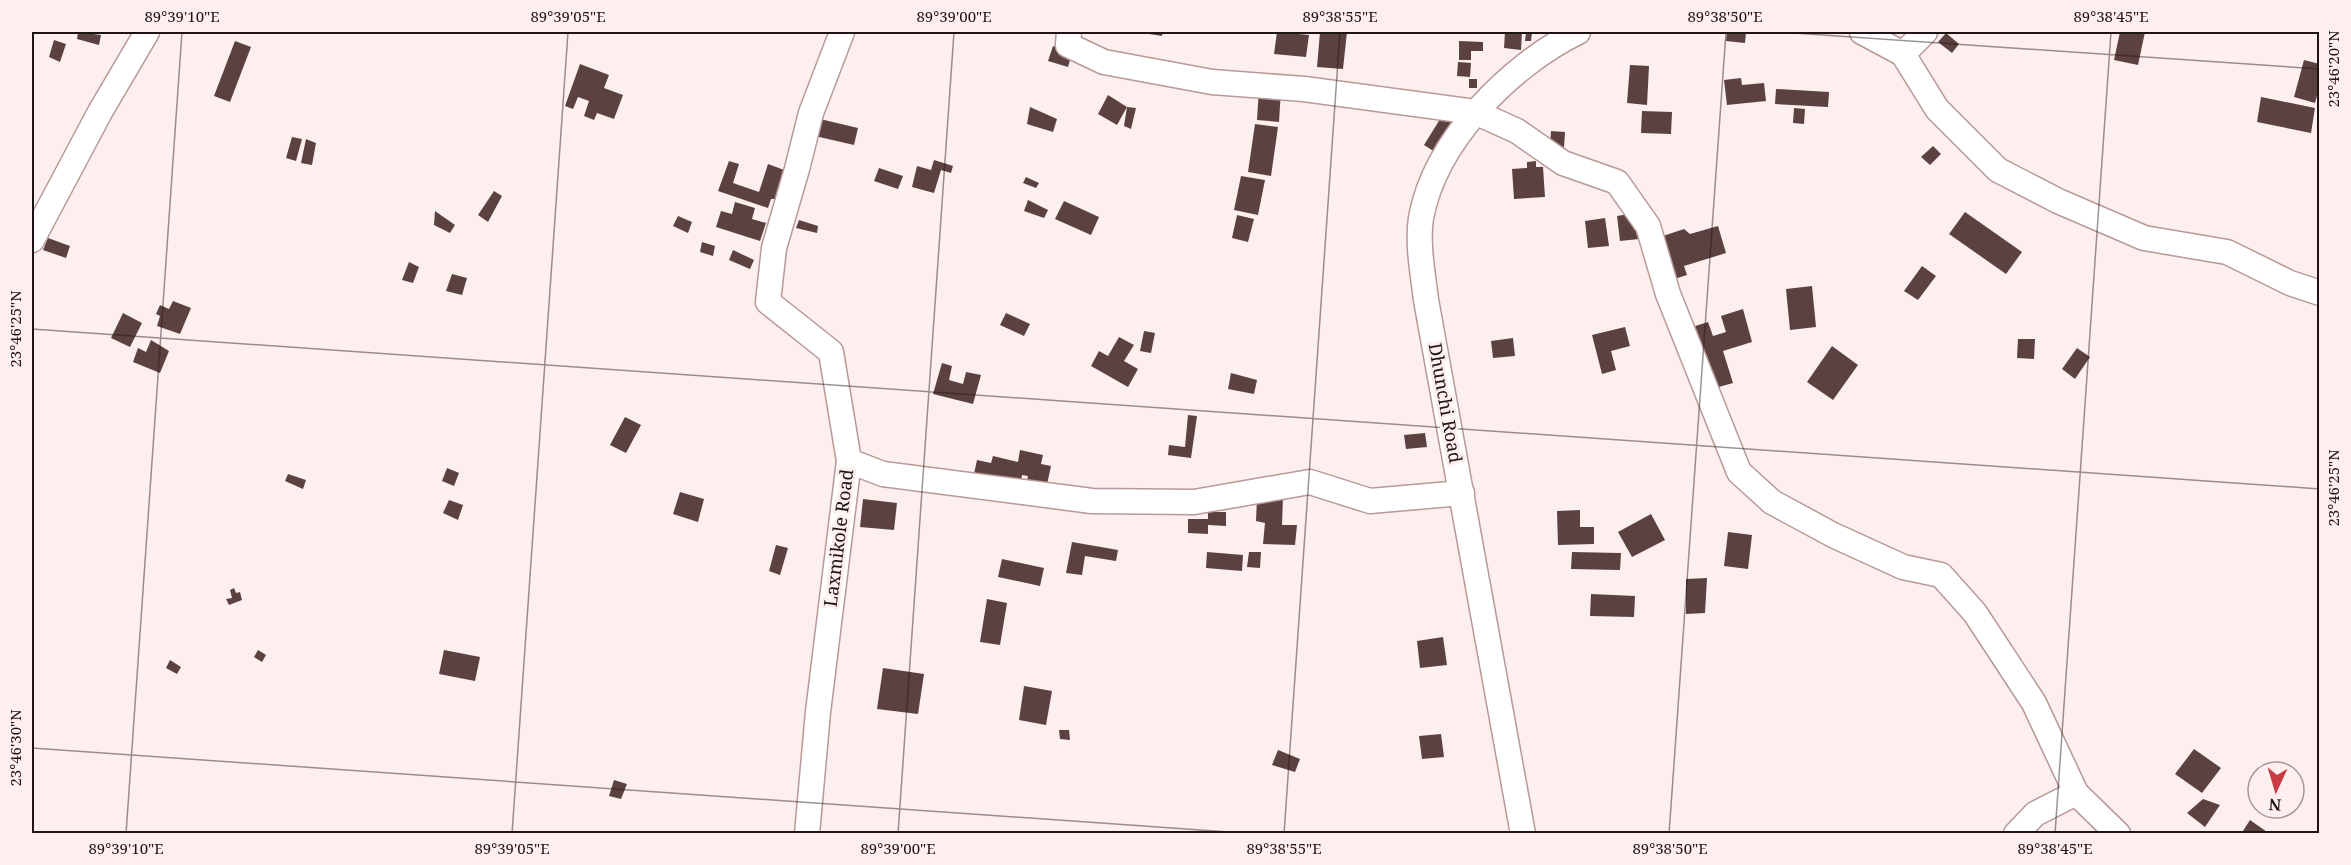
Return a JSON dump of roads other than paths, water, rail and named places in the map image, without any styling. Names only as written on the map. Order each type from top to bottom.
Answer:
[{"type":"street","points":[[32,240],[100,112],[147,32]]},
{"type":"street","name":"Laxmikole Road","points":[[807,834],[818,712],[849,461],[831,352],[768,302],[774,248],[812,112],[842,32]]},
{"type":"street","points":[[1069,32],[1068,45],[1104,62],[1212,82],[1304,89],[1475,112],[1517,130],[1563,163],[1617,182],[1648,226],[1668,294],[1739,472],[1772,502],[1833,535],[1904,567],[1941,575],[1976,613],[2034,703],[2076,793],[2118,834]]},
{"type":"street","name":"Dhunchi Road","points":[[1523,834],[1426,300],[1421,259],[1421,220],[1432,182],[1447,154],[1475,112],[1524,67],[1578,32]]},
{"type":"street","points":[[1862,32],[1903,54],[1937,110],[1998,170],[2058,201],[2144,238],[2227,252],[2290,283],[2319,292]]},
{"type":"street","points":[[1903,54],[1925,32]]},
{"type":"street","points":[[849,461],[883,474],[1092,501],[1194,502],[1310,482],[1371,501],[1462,493]]},
{"type":"street","points":[[2016,834],[2035,814],[2076,793]]}]
